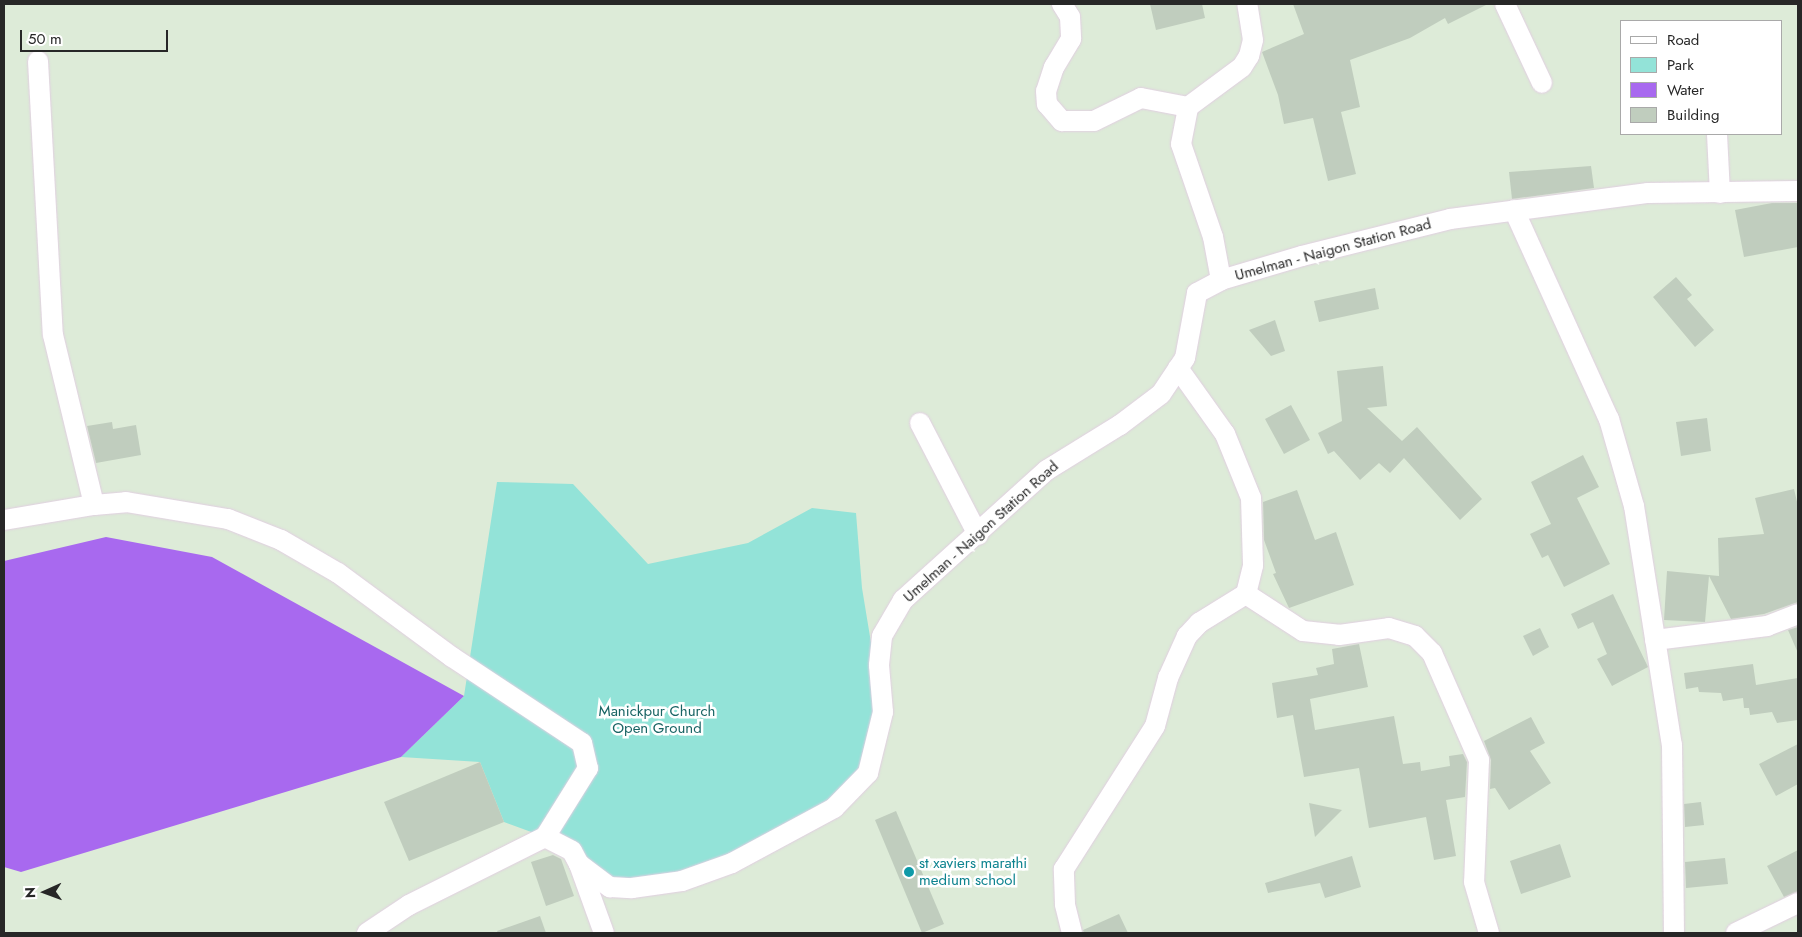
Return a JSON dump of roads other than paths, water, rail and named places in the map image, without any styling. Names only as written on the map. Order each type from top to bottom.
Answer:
[{"type":"street","points":[[1062,4],[1070,17],[1071,39],[1054,67],[1046,91],[1047,104],[1062,120],[1094,121],[1142,98],[1188,108]]},
{"type":"street","points":[[1222,280],[1213,237],[1181,144],[1188,108],[1242,67],[1249,56],[1253,40],[1247,4]]},
{"type":"street","points":[[1505,4],[1542,83]]},
{"type":"street","points":[[38,61],[53,335],[94,505]]},
{"type":"street","points":[[1717,135],[1720,193]]},
{"type":"street","name":"Umelman - Naigon Station Road","points":[[545,837],[572,851],[579,864],[610,887],[620,889],[682,881],[732,863],[834,808],[868,773],[883,712],[879,666],[882,636],[903,600],[978,535],[1047,470],[1120,425],[1161,394],[1185,358],[1197,293],[1222,280],[1302,256],[1450,219],[1648,193],[1798,191]]},
{"type":"street","points":[[1514,210],[1609,419],[1634,506],[1672,745],[1674,933]]},
{"type":"street","points":[[1072,933],[1065,904],[1064,869],[1155,726],[1168,678],[1187,636],[1199,623],[1246,594],[1253,566],[1251,498],[1225,434],[1178,368]]},
{"type":"street","points":[[920,423],[978,535]]},
{"type":"street","points":[[4,520],[94,505],[126,502],[228,519],[281,540],[338,573],[452,657],[582,743],[588,768],[545,837],[408,905],[367,933]]},
{"type":"street","points":[[1246,594],[1303,631],[1339,635],[1389,628],[1414,636],[1432,653],[1479,760],[1474,882],[1489,933]]},
{"type":"street","points":[[1655,640],[1767,626],[1798,614]]},
{"type":"street","points":[[579,864],[604,933]]},
{"type":"street","points":[[1736,933],[1798,903]]},
{"type":"water","points":[[106,537],[212,557],[464,696],[401,757],[21,872],[4,867],[4,561]]},
{"type":"place","name":"st xaviers marathi medium school","points":[[909,872]]},
{"type":"park label","name":"Manickpur Church Open Ground","points":[[657,720]]}]
